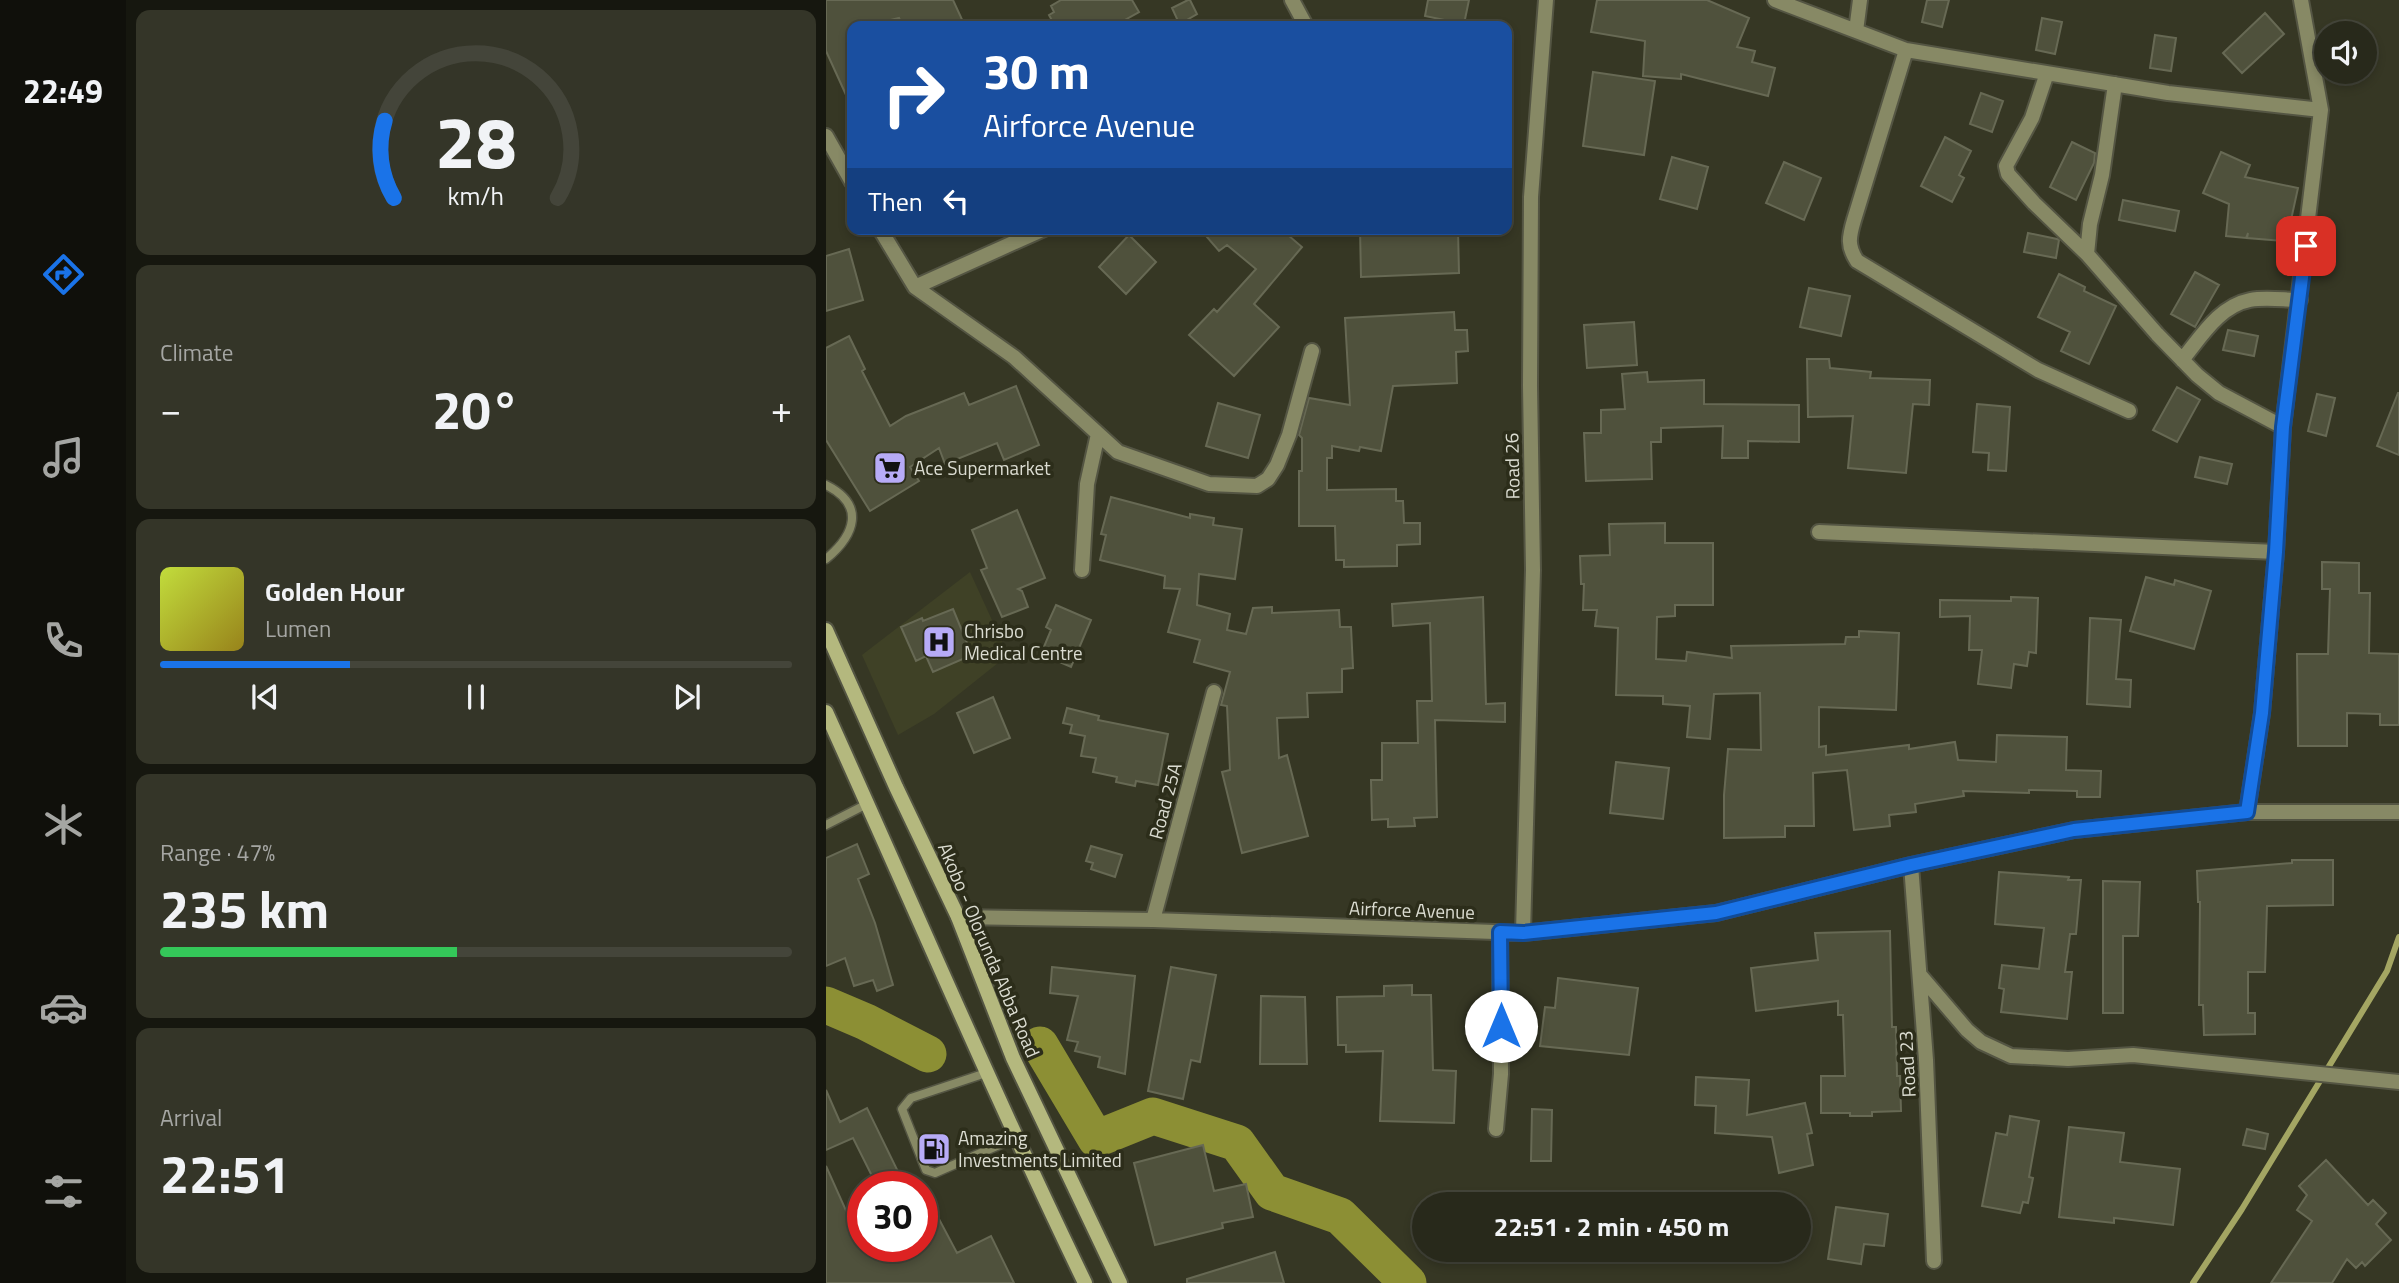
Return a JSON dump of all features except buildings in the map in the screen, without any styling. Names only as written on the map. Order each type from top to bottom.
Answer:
[{"type":"main road","name":"Akobo - Olorunda Abba Road","points":[[826,629],[896,787],[958,917],[1013,1058],[1120,1283]]},
{"type":"main road","points":[[826,712],[1014,1138],[1085,1283]]},
{"type":"street","points":[[1293,0],[1304,21]]},
{"type":"street","name":"Road 26","points":[[1523,933],[1533,570],[1531,197],[1546,0]]},
{"type":"street","points":[[1775,0],[1906,50],[2168,93],[2321,110]]},
{"type":"street","points":[[1856,31],[1860,0]]},
{"type":"street","points":[[2247,812],[2262,713],[2276,552],[2283,427],[2321,110],[2301,0]]},
{"type":"street","points":[[1906,50],[1848,241],[1857,261],[2038,370],[2129,411]]},
{"type":"street","points":[[2047,73],[2032,118],[2011,153],[2006,166],[2008,174],[2034,204],[2087,254],[2197,376],[2219,393],[2283,427]]},
{"type":"street","points":[[2087,254],[2115,84]]},
{"type":"street","points":[[827,140],[847,174]]},
{"type":"street","points":[[884,235],[915,288],[1014,357],[1118,452],[1209,484],[1257,486],[1268,479],[1289,435],[1312,351]]},
{"type":"street","points":[[915,288],[1031,235]]},
{"type":"street","points":[[2182,360],[2210,325],[2227,309],[2250,300],[2300,300]]},
{"type":"street","points":[[1082,570],[1087,484],[1098,434]]},
{"type":"street","points":[[1819,532],[2276,552]]},
{"type":"street","name":"Road 25A","points":[[1153,920],[1214,692]]},
{"type":"street","name":"Airforce Avenue","points":[[958,917],[1153,920],[1523,933],[1716,913],[1911,865],[2074,830],[2247,812],[2399,812]]},
{"type":"street","name":"Road 23","points":[[1911,865],[1926,1060],[1934,1261]]},
{"type":"street","points":[[1496,1129],[1501,1074],[1500,932]]},
{"type":"street","points":[[1920,975],[1967,1030],[1981,1042],[2011,1056],[2068,1059],[2133,1055],[2399,1082]]},
{"type":"lane","points":[[826,485],[848,502],[853,517],[850,532],[842,546],[826,559]]},
{"type":"lane","points":[[826,825],[867,804]]},
{"type":"lane","points":[[985,1069],[911,1098],[902,1109],[926,1170],[935,1173],[1014,1138]]},
{"type":"shaded area","name":"Chrisbo Medical Centre","points":[[970,572],[1008,655],[934,714],[898,735],[862,655]]},
{"type":"waterway","points":[[2193,1283],[2242,1209],[2387,971],[2399,937]]},
{"type":"waterway","points":[[826,1005],[928,1054]]},
{"type":"waterway","points":[[1040,1045],[1096,1139],[1153,1116],[1237,1143],[1272,1192],[1340,1216],[1408,1283]]},
{"type":"place","name":"Ace Supermarket","points":[[890,468]]},
{"type":"place","name":"Chrisbo Medical Centre","points":[[939,642]]},
{"type":"place","name":"Amazing Investments Limited","points":[[934,1149]]},
{"type":"route","points":[[1501,1026],[1500,932],[1523,933],[1716,913],[1911,865],[2074,830],[2247,812],[2262,713],[2276,552],[2283,427],[2306,246]]}]
